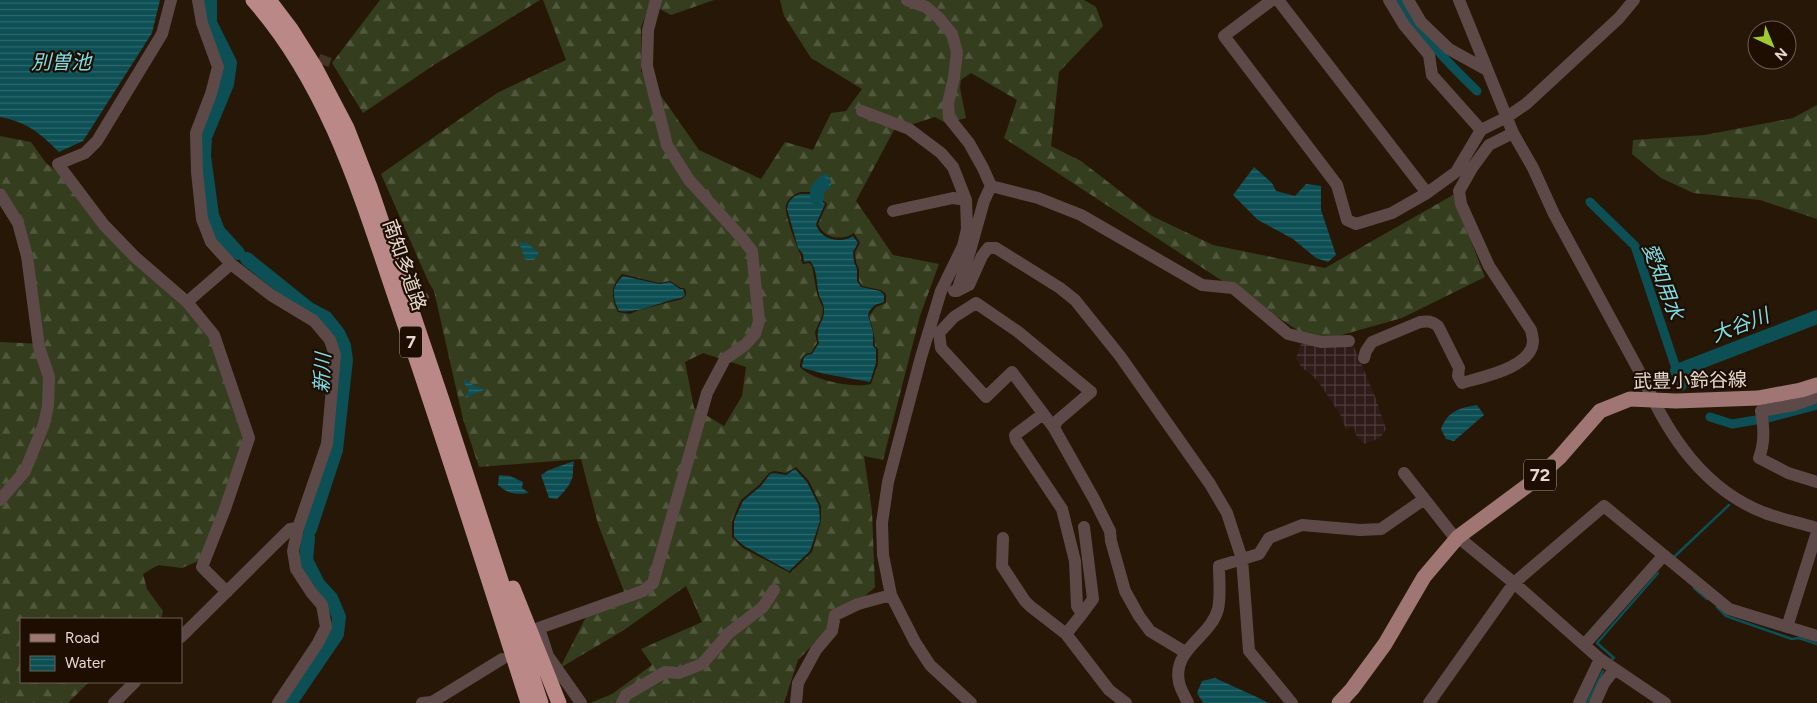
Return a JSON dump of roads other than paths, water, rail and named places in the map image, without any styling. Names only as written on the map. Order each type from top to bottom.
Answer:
[{"type":"highway","name":"南知多道路","points":[[253,0],[281,35],[306,76],[329,118],[358,189],[427,388],[528,703]]},
{"type":"highway","name":"南知多道路","points":[[269,0],[291,29],[315,67],[332,96],[347,128],[373,196],[541,703]]},
{"type":"highway","points":[[475,502],[481,508],[559,703]]},
{"type":"main road","name":"武豊小鈴谷線","points":[[1338,703],[1352,689],[1385,644],[1424,577],[1458,537],[1532,483],[1559,458],[1600,411],[1630,399],[1676,401],[1758,398],[1817,385]]},
{"type":"street","points":[[171,0],[162,34],[97,141],[85,153],[58,164],[104,225],[135,257],[187,302],[214,335],[249,438],[225,509],[202,567],[227,592]]},
{"type":"street","points":[[198,0],[202,24],[218,67],[211,94],[196,134],[197,172],[202,219],[211,242],[231,264],[271,295],[314,322],[330,340],[335,355],[327,444],[298,528],[293,551],[296,568],[322,605],[326,626],[318,644],[278,703]]},
{"type":"street","points":[[580,703],[548,656],[539,628],[643,592],[653,583],[707,393],[725,359],[745,345],[755,334],[759,321],[752,251],[689,180],[667,145],[647,66],[648,30],[656,0]]},
{"type":"street","points":[[907,0],[926,7],[939,18],[952,34],[957,52],[948,104],[949,118],[969,143],[991,186]]},
{"type":"street","points":[[1272,0],[1224,36],[1337,185],[1347,220],[1356,224],[1392,213],[1427,193],[1456,172],[1482,130],[1507,117],[1526,104],[1620,18],[1634,0]]},
{"type":"street","points":[[1278,0],[1427,193]]},
{"type":"street","points":[[1389,0],[1404,25],[1429,55],[1432,75],[1482,130]]},
{"type":"street","points":[[1408,0],[1421,22],[1449,49],[1487,70]]},
{"type":"street","points":[[1459,0],[1513,133],[1533,168],[1554,214],[1644,380],[1652,400],[1679,445],[1692,462],[1728,495],[1765,513],[1817,530],[1788,627]]},
{"type":"street","points":[[862,111],[909,129],[941,153],[953,167],[966,200],[967,229],[963,246],[941,290],[921,357],[888,482],[882,523],[883,555],[891,595],[915,642],[930,665],[972,703]]},
{"type":"street","points":[[1364,358],[1372,342],[1420,322],[1427,321],[1433,322],[1438,326],[1459,368],[1458,376],[1462,383],[1505,371],[1528,355],[1533,342],[1531,330],[1489,266],[1461,204],[1458,191],[1472,168],[1490,146],[1513,133]]},
{"type":"street","points":[[956,292],[984,200],[991,186]]},
{"type":"street","points":[[991,186],[1038,198],[1081,215],[1202,285],[1232,288],[1288,334],[1321,342],[1349,341]]},
{"type":"street","points":[[0,194],[18,223],[24,248],[39,347],[49,377],[48,406],[44,424],[25,471],[0,500]]},
{"type":"street","points":[[893,210],[953,198],[966,200]]},
{"type":"street","points":[[941,290],[956,292],[969,285],[982,256],[988,248],[996,248],[1060,288],[1075,300],[1120,356],[1210,484],[1227,513],[1242,559],[1249,650],[1292,703]]},
{"type":"street","points":[[187,302],[231,264]]},
{"type":"street","points":[[1054,428],[1057,421],[1091,392],[1017,331],[976,303],[954,317],[939,333],[941,348],[986,397],[1012,372],[1054,428],[1094,499],[1110,531],[1110,541],[1125,591],[1139,616],[1150,631],[1185,652]]},
{"type":"street","points":[[1817,397],[1794,405],[1761,411],[1764,425],[1763,446],[1759,458],[1788,473],[1817,482]]},
{"type":"street","points":[[1043,414],[1015,435],[1016,440],[1062,510],[1075,561],[1077,606],[1082,614]]},
{"type":"street","points":[[1404,473],[1423,500],[1452,534],[1514,582],[1600,659],[1665,703]]},
{"type":"street","points":[[1188,703],[1178,681],[1179,664],[1185,652],[1210,625],[1218,609],[1219,566],[1259,554],[1270,538],[1302,525],[1360,530],[1381,529],[1423,500]]},
{"type":"street","points":[[1430,703],[1514,582],[1604,506],[1729,609],[1817,636]]},
{"type":"street","points":[[1066,634],[1093,599],[1084,527]]},
{"type":"street","points":[[182,636],[290,529],[298,528]]},
{"type":"street","points":[[1003,538],[1002,566],[1020,594],[1030,606],[1066,634],[1110,690],[1126,703]]},
{"type":"street","points":[[1584,645],[1664,555]]},
{"type":"street","points":[[622,703],[626,695],[665,672],[679,673],[702,664],[729,633],[763,607],[774,590]]},
{"type":"street","points":[[796,703],[798,684],[816,650],[832,631],[835,615],[858,604],[891,595]]},
{"type":"street","points":[[429,703],[502,659]]},
{"type":"street","points":[[1579,703],[1600,659]]},
{"type":"street","points":[[1595,703],[1604,683],[1614,670]]},
{"type":"street","points":[[114,703],[135,683]]},
{"type":"water","name":"別曽池","points":[[0,0],[160,0],[152,33],[83,141],[59,152],[46,139],[26,125],[0,117]]},
{"type":"water","points":[[1254,167],[1272,183],[1276,191],[1295,196],[1306,184],[1321,186],[1321,210],[1336,255],[1328,262],[1316,258],[1293,239],[1258,220],[1233,195]]},
{"type":"water","points":[[826,173],[831,181],[831,187],[828,190],[817,179]]},
{"type":"water","points":[[800,194],[813,194],[825,204],[816,224],[822,234],[837,240],[853,236],[858,243],[853,252],[857,269],[857,281],[861,287],[880,291],[884,295],[884,302],[875,305],[868,315],[873,332],[873,346],[876,349],[876,363],[870,382],[825,374],[803,368],[802,366],[804,357],[812,354],[819,343],[818,332],[824,309],[813,265],[810,261],[804,262],[787,209],[791,199]]},
{"type":"water","points":[[526,242],[539,253],[534,260],[526,260],[519,243]]},
{"type":"water","points":[[623,276],[659,284],[670,282],[683,289],[685,295],[681,298],[634,311],[619,311],[614,292],[616,284]]},
{"type":"water","points":[[465,379],[474,386],[486,389],[465,398],[469,390],[464,383]]},
{"type":"water","points":[[1477,405],[1484,415],[1454,441],[1446,439],[1441,429],[1447,418],[1455,411]]},
{"type":"water","points":[[574,461],[572,478],[567,488],[557,499],[549,498],[541,475]]},
{"type":"water","points":[[795,469],[807,482],[819,506],[820,521],[810,551],[789,571],[744,546],[734,537],[734,521],[743,501],[761,486],[770,474],[786,475]]},
{"type":"water","points":[[499,475],[510,476],[523,482],[522,488],[529,493],[516,494],[505,490],[498,485]]},
{"type":"water","points":[[1215,678],[1268,703],[1203,703],[1197,693],[1202,681]]},
{"type":"waterway","name":"新川","points":[[210,0],[210,23],[230,63],[227,84],[205,137],[204,156],[212,215],[218,231],[238,253]]},
{"type":"waterway","name":"愛知用水","points":[[1399,0],[1435,48],[1477,91]]},
{"type":"waterway","points":[[817,198],[817,190],[822,184]]},
{"type":"waterway","name":"愛知用水","points":[[1590,202],[1635,246],[1682,386]]},
{"type":"waterway","name":"新川","points":[[247,259],[309,309],[326,318],[338,333],[344,346],[346,360],[336,450],[310,529]]},
{"type":"waterway","name":"大谷川","points":[[1677,371],[1817,317]]},
{"type":"waterway","name":"愛知用水","points":[[1710,417],[1732,424],[1768,418],[1817,405]]},
{"type":"waterway","points":[[1675,556],[1729,505]]},
{"type":"waterway","name":"新川","points":[[290,703],[337,634],[339,617],[331,598],[318,584],[306,560],[308,538]]},
{"type":"waterway","points":[[1611,660],[1614,658],[1597,643],[1658,573]]},
{"type":"waterway","points":[[1694,588],[1707,599]]},
{"type":"waterway","points":[[1717,607],[1726,616],[1792,639],[1799,638],[1817,644]]},
{"type":"waterway","points":[[1587,703],[1603,671]]},
{"type":"tunnel","points":[[317,82],[326,56]]}]
